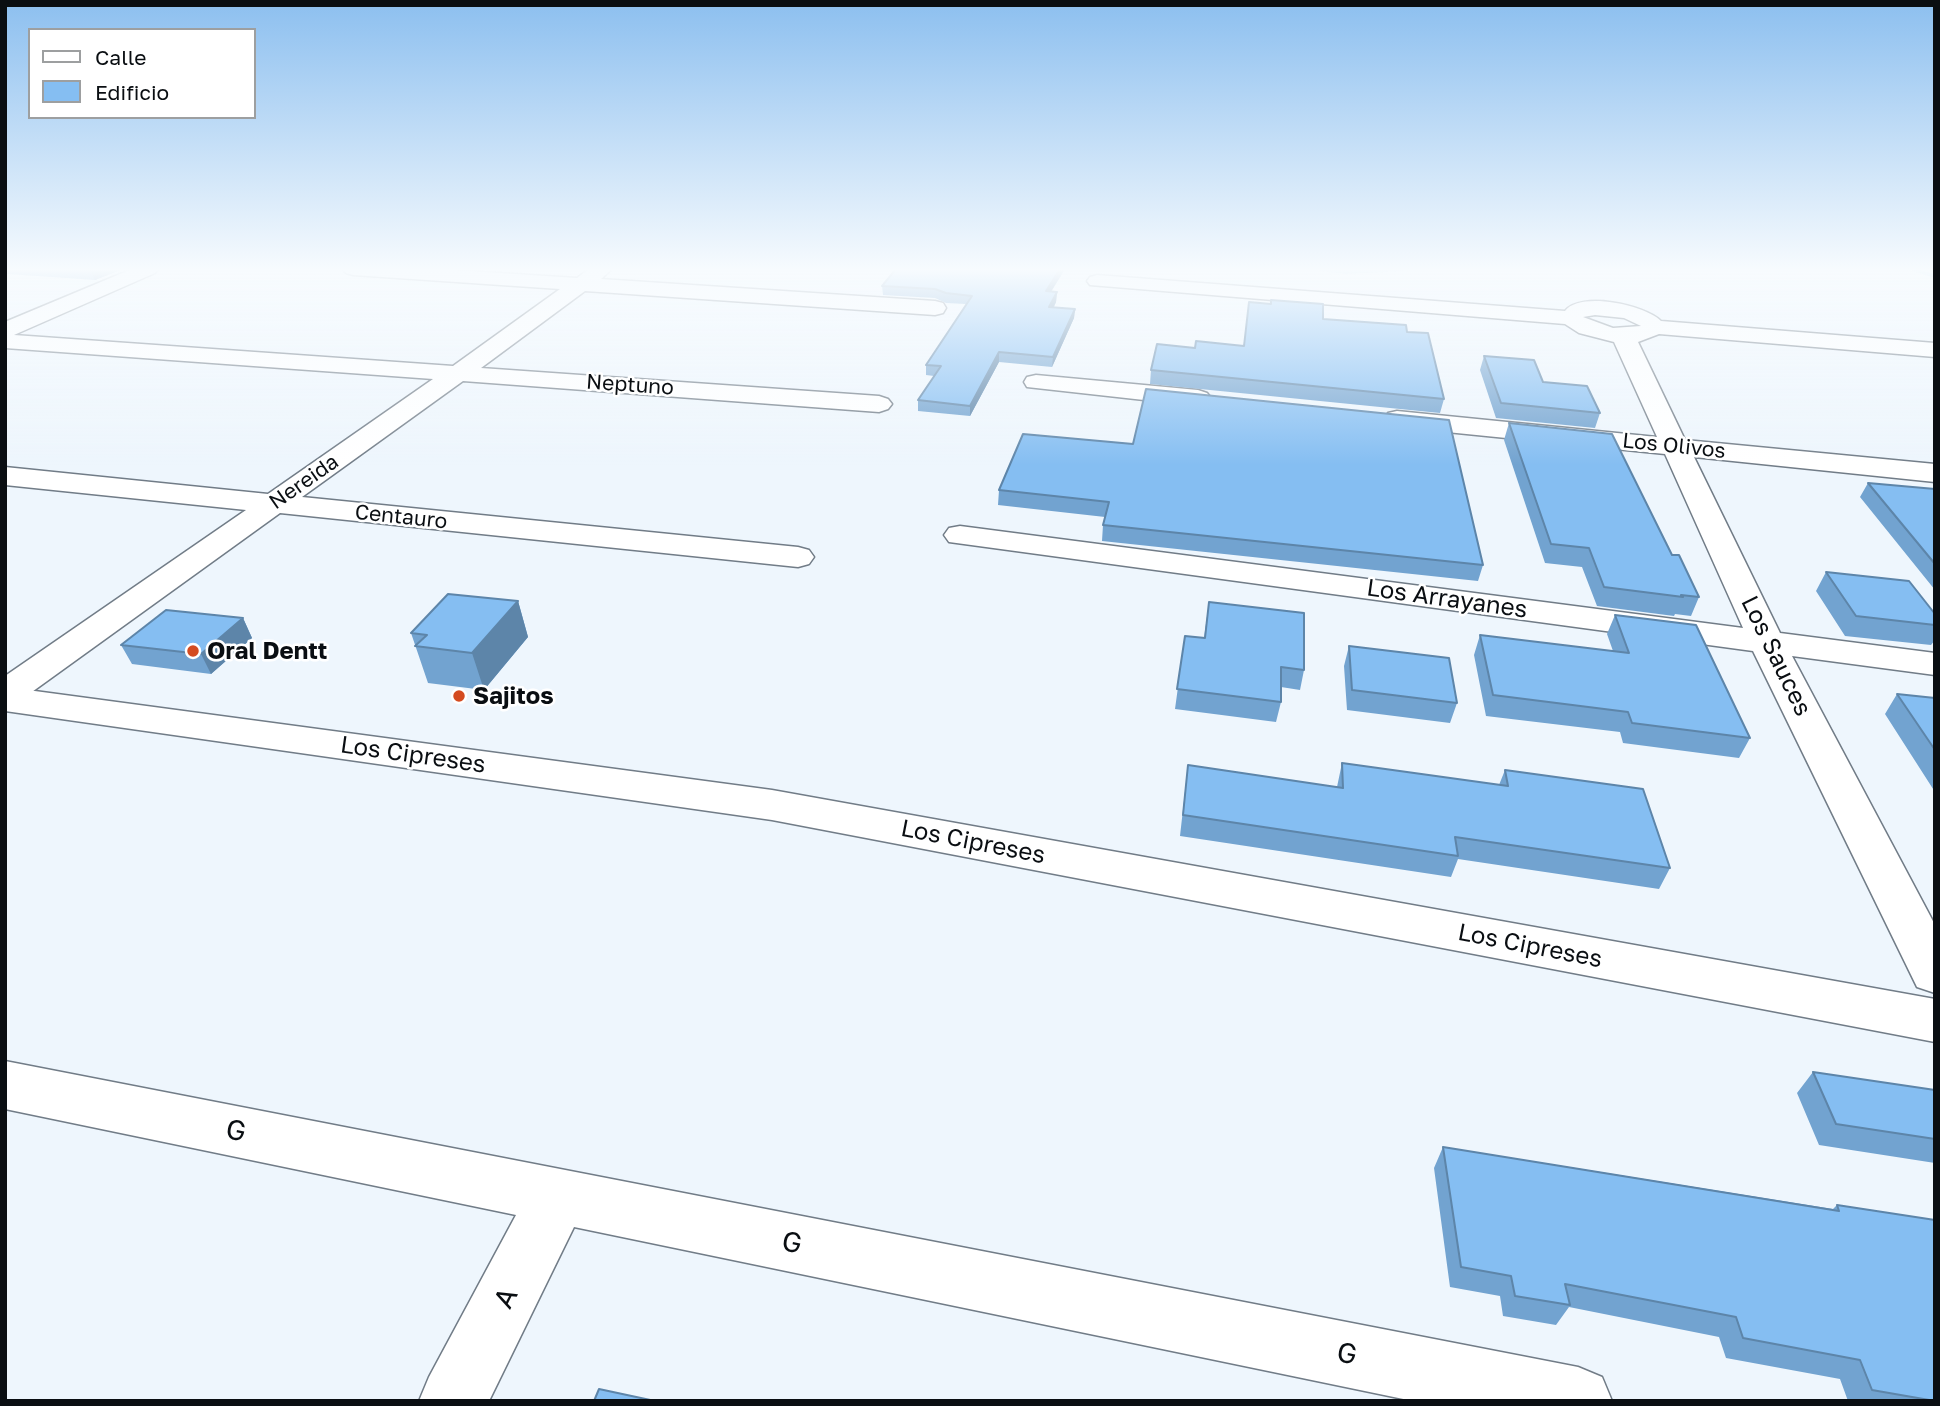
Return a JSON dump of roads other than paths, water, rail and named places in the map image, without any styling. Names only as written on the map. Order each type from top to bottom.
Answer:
[{"type":"street","name":"Nereida","points":[[5,696],[511,335]]},
{"type":"street","name":"Los Sauces","points":[[1639,335],[1677,447],[1767,642],[1935,973]]},
{"type":"street","points":[[1694,335],[1935,350]]},
{"type":"street","name":"Neptuno","points":[[5,341],[879,404]]},
{"type":"street","points":[[1036,382],[1217,400]]},
{"type":"street","name":"Los Olivos","points":[[1370,416],[1935,473]]},
{"type":"street","name":"Centauro","points":[[5,476],[798,557]]},
{"type":"street","name":"Los Arrayanes","points":[[960,535],[1935,664]]},
{"type":"street","name":"Los Cipreses","points":[[5,696],[772,805],[1935,1021]]},
{"type":"street","name":"G","points":[[5,1085],[1578,1401]]},
{"type":"street","name":"A","points":[[453,1401],[558,1196]]},
{"type":"place","name":"Oral Dentt","points":[[193,651]]},
{"type":"place","name":"Sajitos","points":[[459,696]]}]
